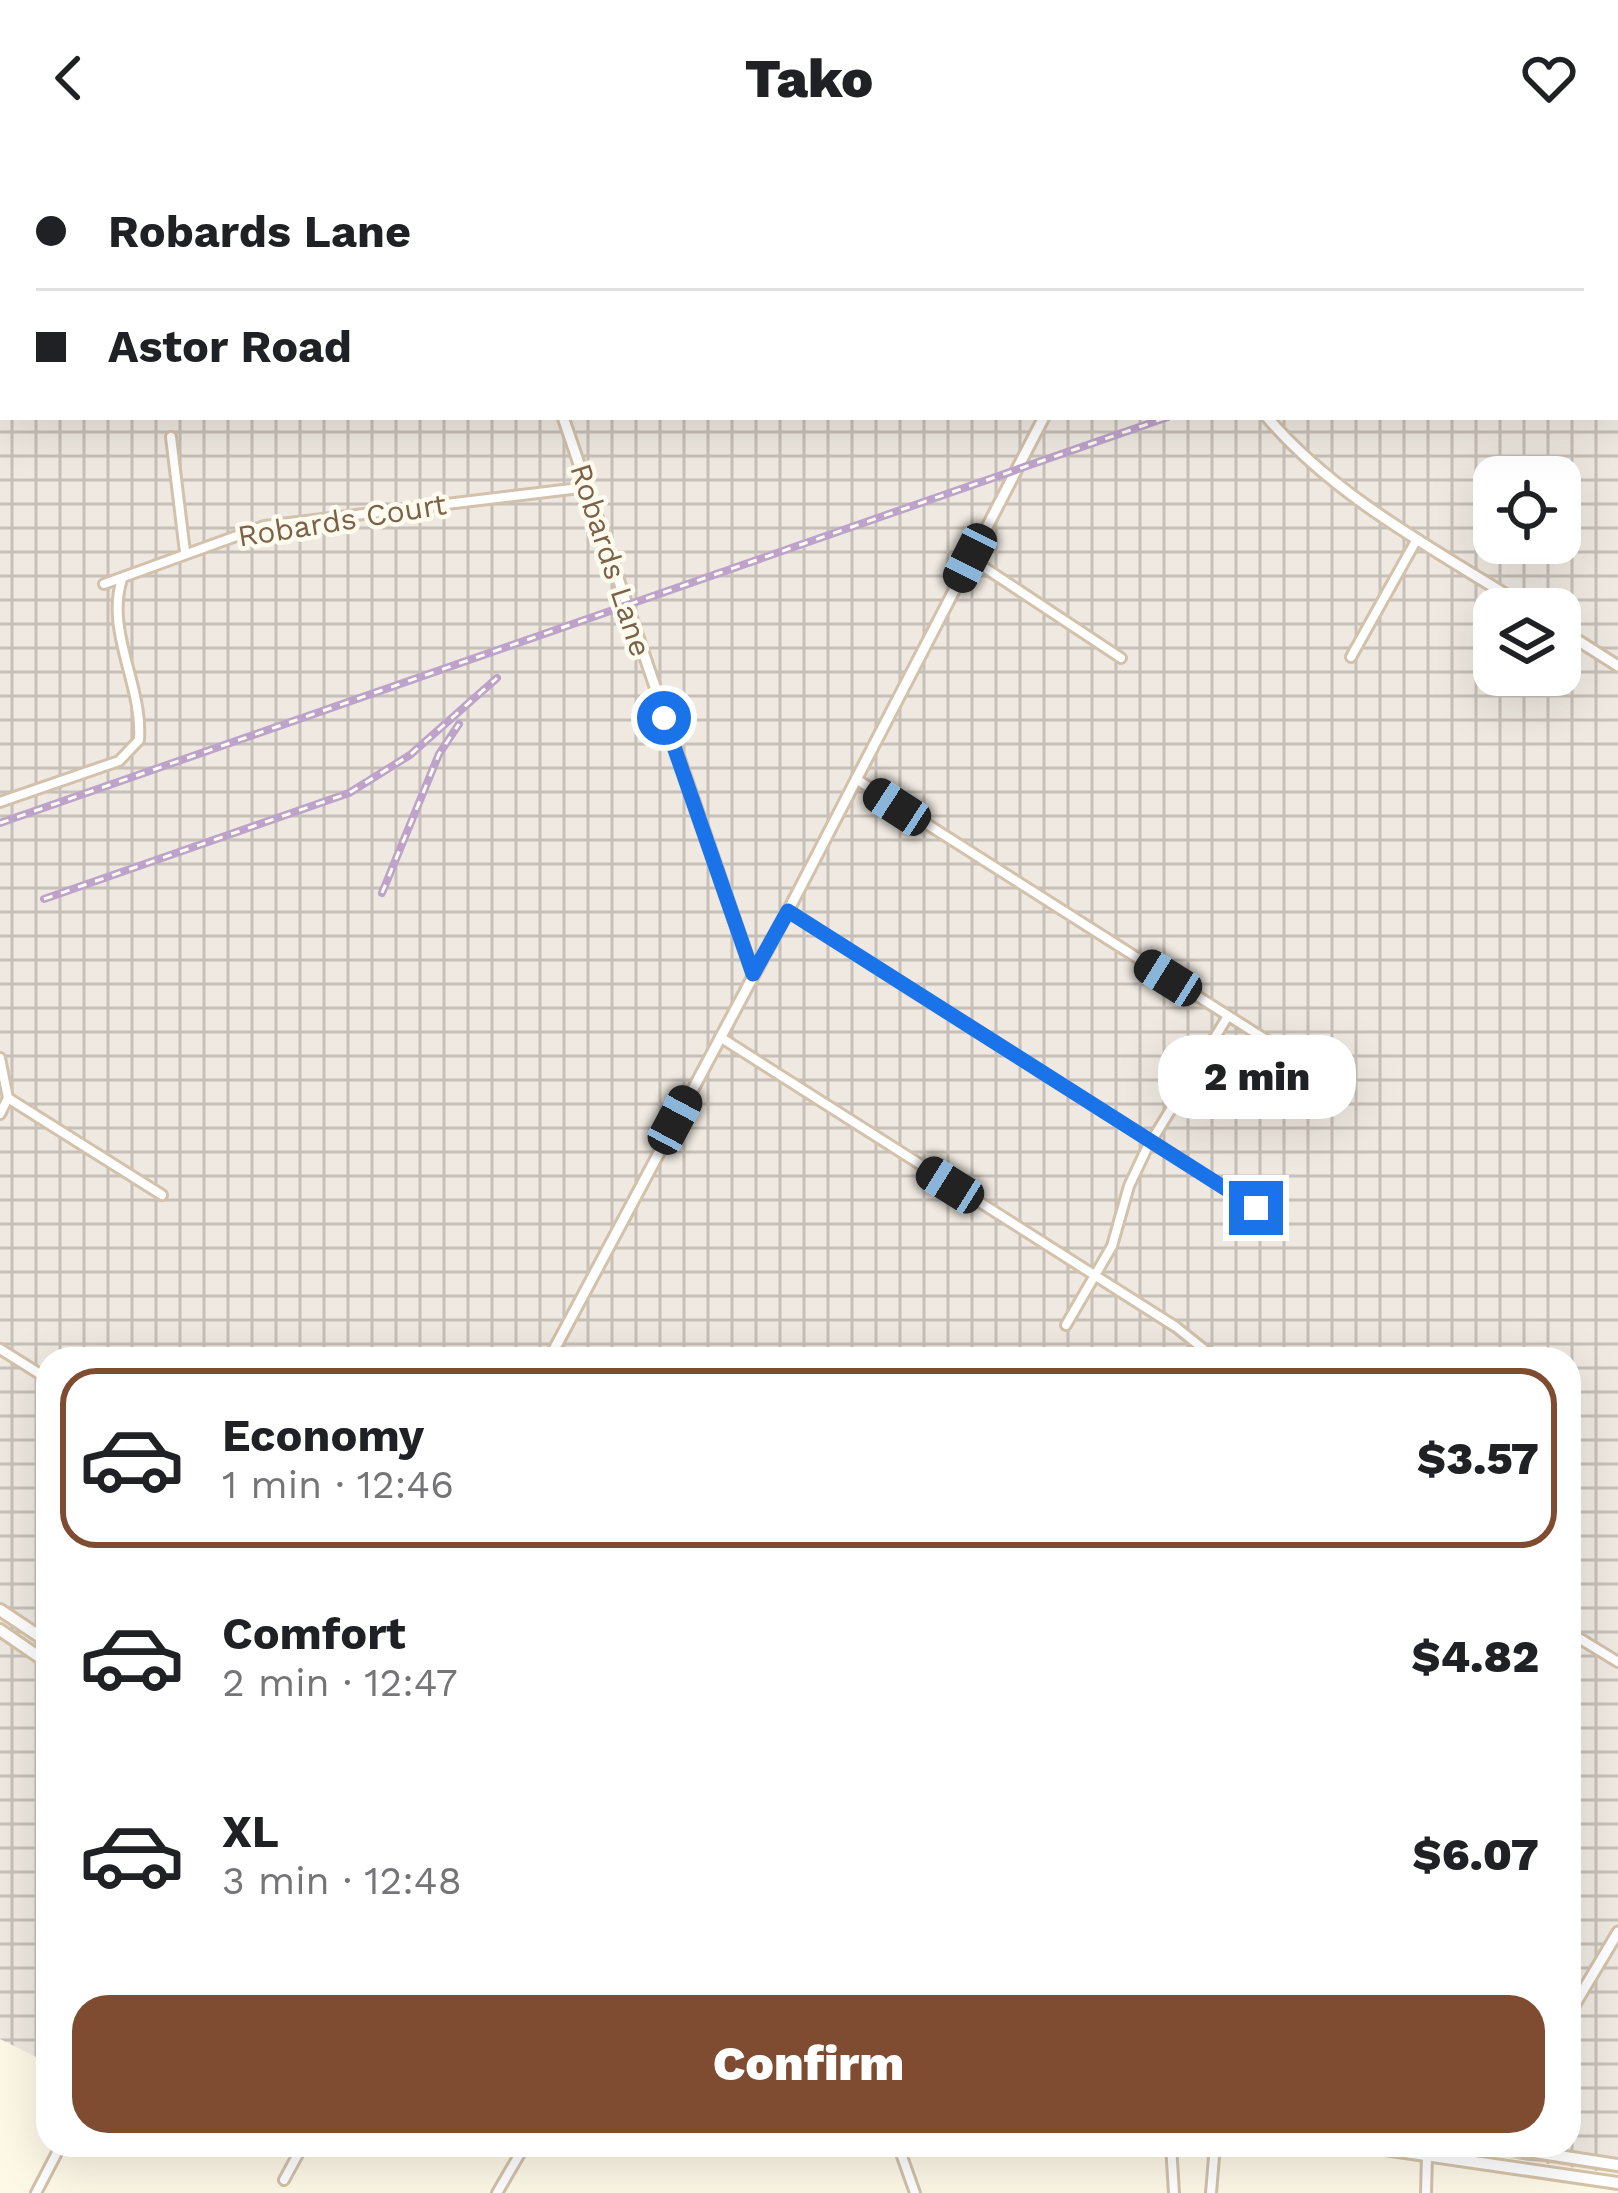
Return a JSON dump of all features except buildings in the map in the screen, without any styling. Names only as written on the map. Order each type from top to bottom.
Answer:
[{"type":"main road","points":[[0,1610],[36,1634]]},
{"type":"main road","points":[[0,1630],[36,1655]]},
{"type":"main road","points":[[1443,2157],[1618,2183]]},
{"type":"main road","points":[[1569,2157],[1618,2165]]},
{"type":"street","name":"Robards Lane","points":[[564,420],[753,974]]},
{"type":"street","points":[[555,1347],[1042,420]]},
{"type":"street","points":[[1270,420],[1321,470],[1496,588]]},
{"type":"street","points":[[171,436],[185,552]]},
{"type":"street","name":"Robards Court","points":[[104,584],[264,526],[588,487]]},
{"type":"street","points":[[1351,656],[1418,538]]},
{"type":"street","points":[[970,558],[1121,658]]},
{"type":"street","points":[[0,802],[118,761],[139,740],[139,718],[116,607],[122,577]]},
{"type":"street","points":[[1581,642],[1618,666]]},
{"type":"street","points":[[856,779],[1312,1069]]},
{"type":"street","points":[[788,911],[1256,1208]]},
{"type":"street","points":[[1066,1325],[1112,1246],[1129,1186],[1151,1142],[1228,1016]]},
{"type":"street","points":[[720,1037],[1201,1347]]},
{"type":"street","points":[[0,1058],[8,1098],[0,1114]]},
{"type":"street","points":[[8,1098],[162,1195]]},
{"type":"street","points":[[0,1349],[36,1372]]},
{"type":"street","points":[[1581,1639],[1618,1662]]},
{"type":"street","points":[[1581,1994],[1618,1932]]},
{"type":"street","points":[[36,2193],[55,2157]]},
{"type":"street","points":[[284,2180],[296,2157]]},
{"type":"street","points":[[496,2193],[518,2157]]},
{"type":"street","points":[[902,2157],[914,2193]]},
{"type":"street","points":[[1172,2157],[1174,2193]]},
{"type":"street","points":[[1211,2193],[1215,2157]]},
{"type":"street","points":[[1426,2193],[1427,2157]]},
{"type":"street","points":[[1499,2164],[1500,2157]]},
{"type":"shaded area","points":[[0,420],[1618,420],[1618,2174],[1502,2157],[1581,2157],[1581,1347],[36,1347],[36,2057],[0,2039]]},
{"type":"railway","points":[[0,823],[1159,420]]},
{"type":"railway","points":[[44,899],[349,793],[410,755],[497,678]]},
{"type":"railway","points":[[382,893],[439,754],[459,724]]},
{"type":"route","points":[[664,718],[753,974],[788,911],[1256,1208]]}]
